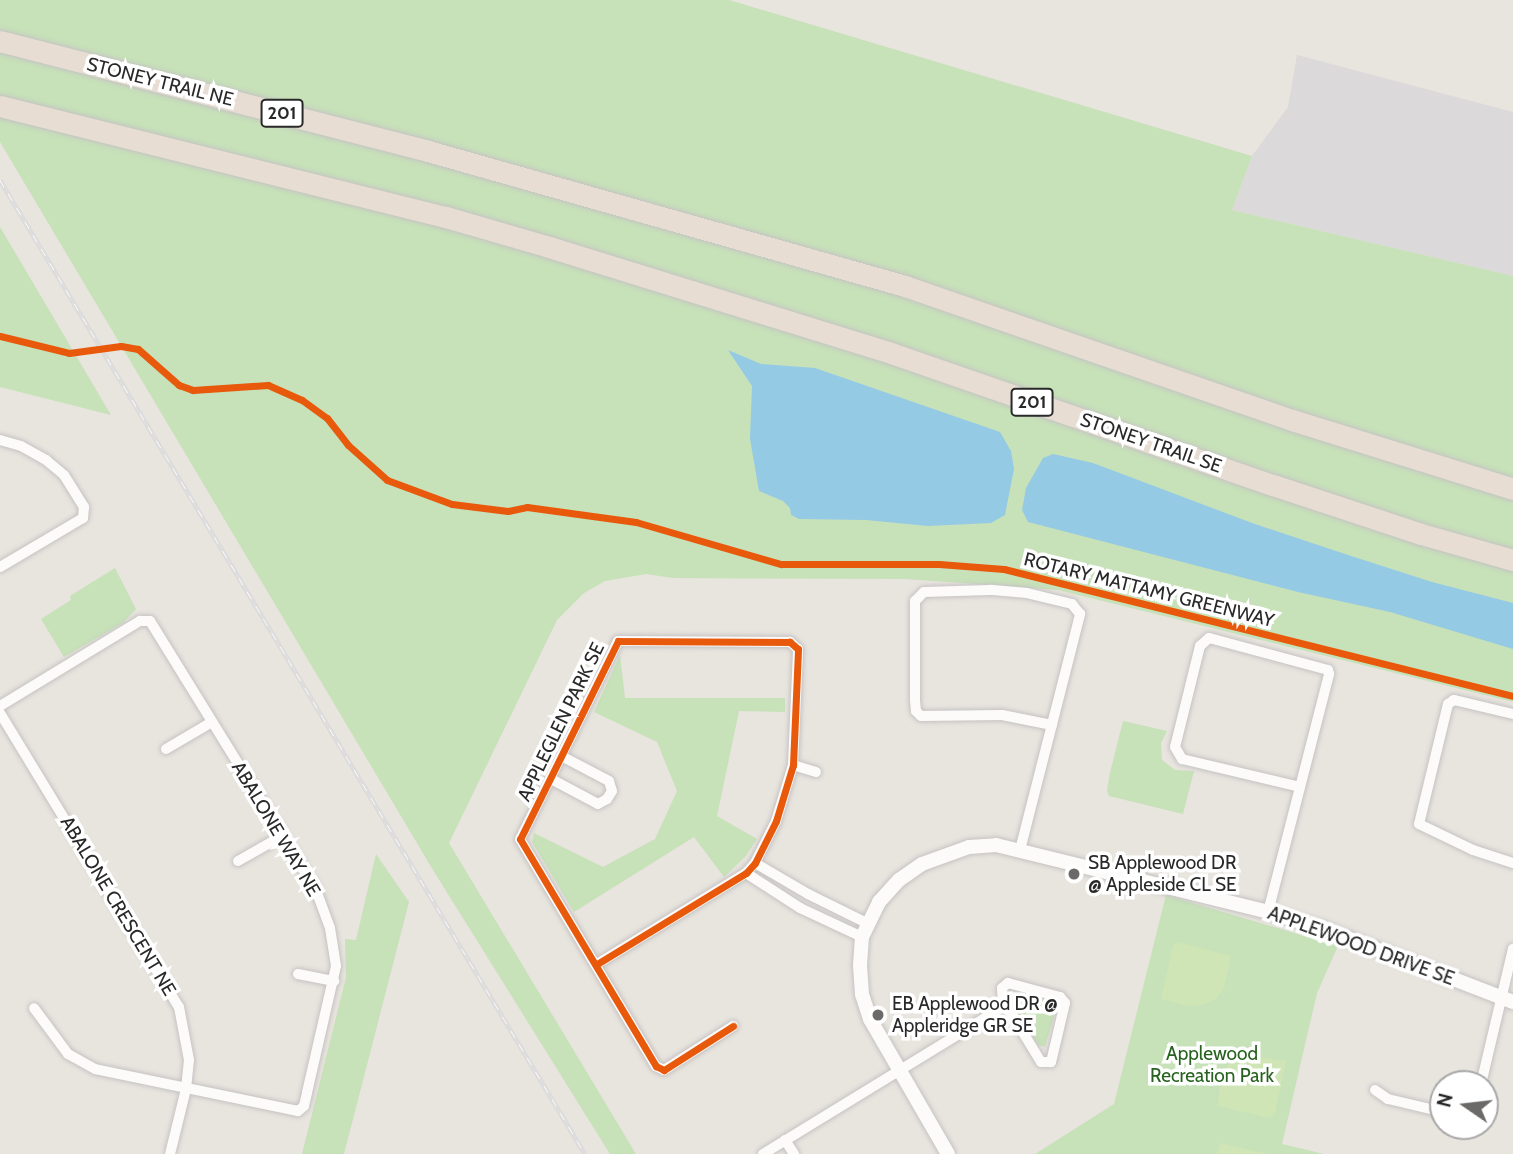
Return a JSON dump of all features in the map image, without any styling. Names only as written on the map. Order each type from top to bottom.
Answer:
[{"type":"highway","name":"STONEY TRAIL NE","points":[[0,41],[564,187],[905,286],[1292,420],[1513,489]]},
{"type":"highway","name":"STONEY TRAIL SE","points":[[0,106],[446,217],[549,247],[891,353],[1273,485],[1421,534],[1513,560]]},
{"type":"street","points":[[0,440],[21,446],[46,460],[64,475],[84,507],[83,518],[0,567]]},
{"type":"street","points":[[1020,850],[1052,725],[1080,614],[1072,604],[1027,593],[990,590],[924,592],[915,601],[915,700],[916,711],[921,716],[1002,715],[1052,725]]},
{"type":"street","name":"ABALONE WAY NE","points":[[0,706],[140,621],[150,621],[316,890],[336,966],[304,1106],[298,1111],[186,1089]]},
{"type":"street","points":[[1268,912],[1300,788],[1328,670],[1209,638],[1200,646],[1175,747],[1182,759],[1300,788]]},
{"type":"street","name":"APPLEGLEN PARK SE","points":[[618,641],[790,642],[797,649],[793,765],[776,821],[755,863],[746,873],[597,964],[520,839],[563,757],[618,641]]},
{"type":"street","points":[[1513,714],[1454,700],[1448,704],[1419,824],[1487,856],[1513,863]]},
{"type":"street","name":"ABALONE CRESCENT NE","points":[[0,713],[179,1007],[189,1060],[186,1089],[170,1154]]},
{"type":"street","points":[[166,749],[212,722]]},
{"type":"street","points":[[551,779],[598,803],[607,799],[612,791],[609,781],[563,757]]},
{"type":"street","points":[[793,765],[816,772]]},
{"type":"street","points":[[238,861],[282,836]]},
{"type":"street","name":"APPLEWOOD DRIVE SE","points":[[865,930],[879,902],[899,880],[932,859],[969,847],[996,845],[1268,912],[1324,929],[1507,1000]]},
{"type":"street","points":[[755,863],[865,930]]},
{"type":"street","points":[[746,873],[800,908],[865,930]]},
{"type":"street","points":[[800,908],[808,894]]},
{"type":"street","points":[[865,930],[860,965],[862,994],[870,1019],[948,1154]]},
{"type":"street","points":[[1485,1070],[1507,1000],[1513,949]]},
{"type":"street","points":[[597,964],[656,1066],[664,1070],[733,1026]]},
{"type":"street","points":[[298,974],[334,981]]},
{"type":"street","points":[[1008,983],[1060,997],[1065,1003],[1051,1062],[1041,1062],[1011,1013],[1003,1007],[1002,988],[1008,983]]},
{"type":"street","points":[[763,1154],[1003,1007]]},
{"type":"street","points":[[34,1008],[68,1054],[95,1069],[186,1089]]},
{"type":"street","points":[[1374,1090],[1388,1099],[1429,1109]]},
{"type":"street","points":[[785,1140],[794,1154]]},
{"type":"shaded area","points":[[1297,55],[1513,112],[1513,276],[1232,210],[1252,156],[1288,107]]},
{"type":"green space","points":[[0,0],[729,0],[1252,156],[1232,210],[1513,276],[1513,702],[1058,590],[905,579],[673,578],[646,574],[605,581],[584,593],[557,620],[449,843],[636,1154],[610,1154],[433,870],[0,142]]},
{"type":"green space","points":[[0,227],[111,415],[0,387]]},
{"type":"green space","points":[[115,568],[136,609],[123,623],[64,657],[41,619],[71,600],[70,596]]},
{"type":"green space","points":[[620,655],[625,698],[785,698],[785,712],[739,711],[717,816],[757,839],[745,857],[724,877],[694,837],[574,912],[532,842],[534,833],[603,867],[655,839],[677,791],[657,742],[594,712]]},
{"type":"green space","points":[[1123,721],[1167,731],[1161,743],[1162,760],[1175,770],[1194,771],[1183,814],[1109,796],[1107,790],[1110,773]]},
{"type":"green space","points":[[376,854],[409,902],[344,1154],[302,1154],[346,977],[345,939],[356,940]]},
{"type":"green space","name":"Applewood Recreation Park","points":[[1166,895],[1338,946],[1317,993],[1282,1144],[1324,1154],[1035,1154],[1114,1104]]},
{"type":"green space","points":[[1178,942],[1231,956],[1224,988],[1216,999],[1202,1005],[1189,1006],[1161,999],[1173,945]]},
{"type":"green space","points":[[1015,993],[1051,1001],[1057,1007],[1045,1047],[1038,1045],[1012,1002],[1010,996]]},
{"type":"green space","points":[[1244,1055],[1286,1061],[1275,1114],[1270,1118],[1217,1106],[1223,1074],[1230,1062]]},
{"type":"green space","points":[[1220,1143],[1268,1154],[1217,1154]]},
{"type":"water","points":[[728,350],[761,364],[815,368],[1000,432],[1011,451],[1014,469],[1005,515],[991,523],[928,526],[866,520],[799,519],[791,515],[790,508],[783,501],[759,491],[750,439],[752,386]]},
{"type":"water","points":[[1053,454],[1093,463],[1252,523],[1348,555],[1432,582],[1513,603],[1513,649],[1390,612],[1298,592],[1028,522],[1022,510],[1026,488],[1043,458]]},
{"type":"railway","points":[[0,180],[585,1154]]},
{"type":"cycle path","name":"ROTARY MATTAMY GREENWAY","points":[[0,336],[69,353],[121,346],[138,349],[179,385],[193,390],[268,385],[302,400],[327,418],[348,445],[387,480],[452,504],[508,511],[527,507],[636,522],[781,564],[939,564],[1004,569],[1513,696]]},
{"type":"cycle path","points":[[597,964],[746,873],[755,863],[776,821],[793,765],[798,649],[790,642],[618,641],[520,839],[656,1066],[664,1070],[733,1026]]},
{"type":"place","name":"SB Applewood DR @ Appleside CL SE","points":[[1074,874]]},
{"type":"place","name":"EB Applewood DR @ Appleridge GR SE","points":[[878,1015]]}]
